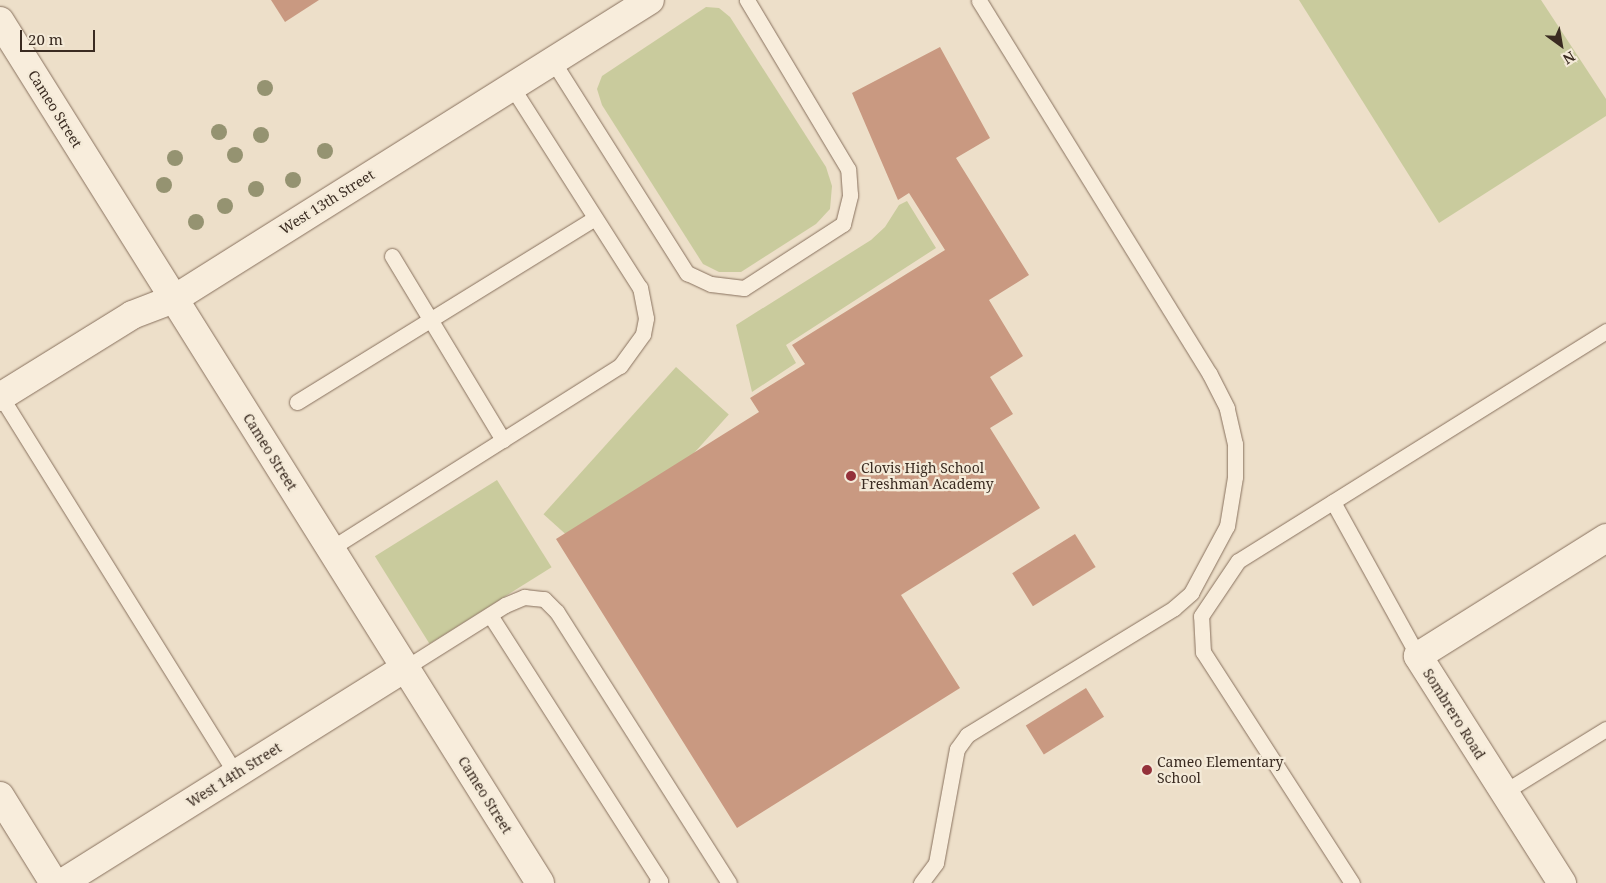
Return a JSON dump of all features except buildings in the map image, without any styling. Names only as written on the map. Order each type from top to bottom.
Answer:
[{"type":"street","name":"West 13th Street","points":[[0,396],[132,315],[174,299],[512,87],[554,63],[650,0]]},
{"type":"street","name":"Cameo Street","points":[[0,21],[540,883]]},
{"type":"street","name":"Sombrero Road","points":[[1562,883],[1418,656],[1606,538]]},
{"type":"street","name":"West 14th Street","points":[[62,883],[405,668]]},
{"type":"street","points":[[0,796],[54,883]]},
{"type":"lane","points":[[554,63],[687,273],[711,284],[744,288],[843,224],[850,195],[848,169],[747,0]]},
{"type":"lane","points":[[921,883],[936,863],[957,749],[966,735],[1174,608],[1191,593],[1227,526],[1235,477],[1235,444],[1227,408],[1209,373],[979,0]]},
{"type":"lane","points":[[330,549],[620,366],[643,334],[646,318],[640,288],[512,87]]},
{"type":"lane","points":[[297,402],[595,218]]},
{"type":"lane","points":[[392,256],[503,440]]},
{"type":"lane","points":[[1352,883],[1203,652],[1201,616],[1238,561],[1606,331]]},
{"type":"lane","points":[[0,396],[236,774]]},
{"type":"lane","points":[[1333,502],[1418,656]]},
{"type":"lane","points":[[405,668],[490,615],[524,597],[544,599],[552,606],[729,883]]},
{"type":"lane","points":[[490,615],[660,881],[657,883]]},
{"type":"lane","points":[[1504,792],[1606,729]]},
{"type":"green space","points":[[1299,0],[1541,0],[1606,99],[1606,116],[1439,223]]},
{"type":"green space","points":[[706,7],[719,8],[730,17],[826,167],[832,186],[830,209],[816,224],[741,272],[719,272],[703,264],[602,105],[597,89],[602,76]]},
{"type":"green space","points":[[907,201],[936,248],[786,345],[796,363],[752,392],[736,325],[871,240],[885,227],[899,205]]},
{"type":"green space","points":[[676,367],[729,415],[596,562],[544,514]]},
{"type":"green space","points":[[497,480],[552,567],[429,644],[375,556]]},
{"type":"place","name":"Clovis High School Freshman Academy","points":[[851,476]]},
{"type":"place","name":"Cameo Elementary School","points":[[1147,770]]}]
